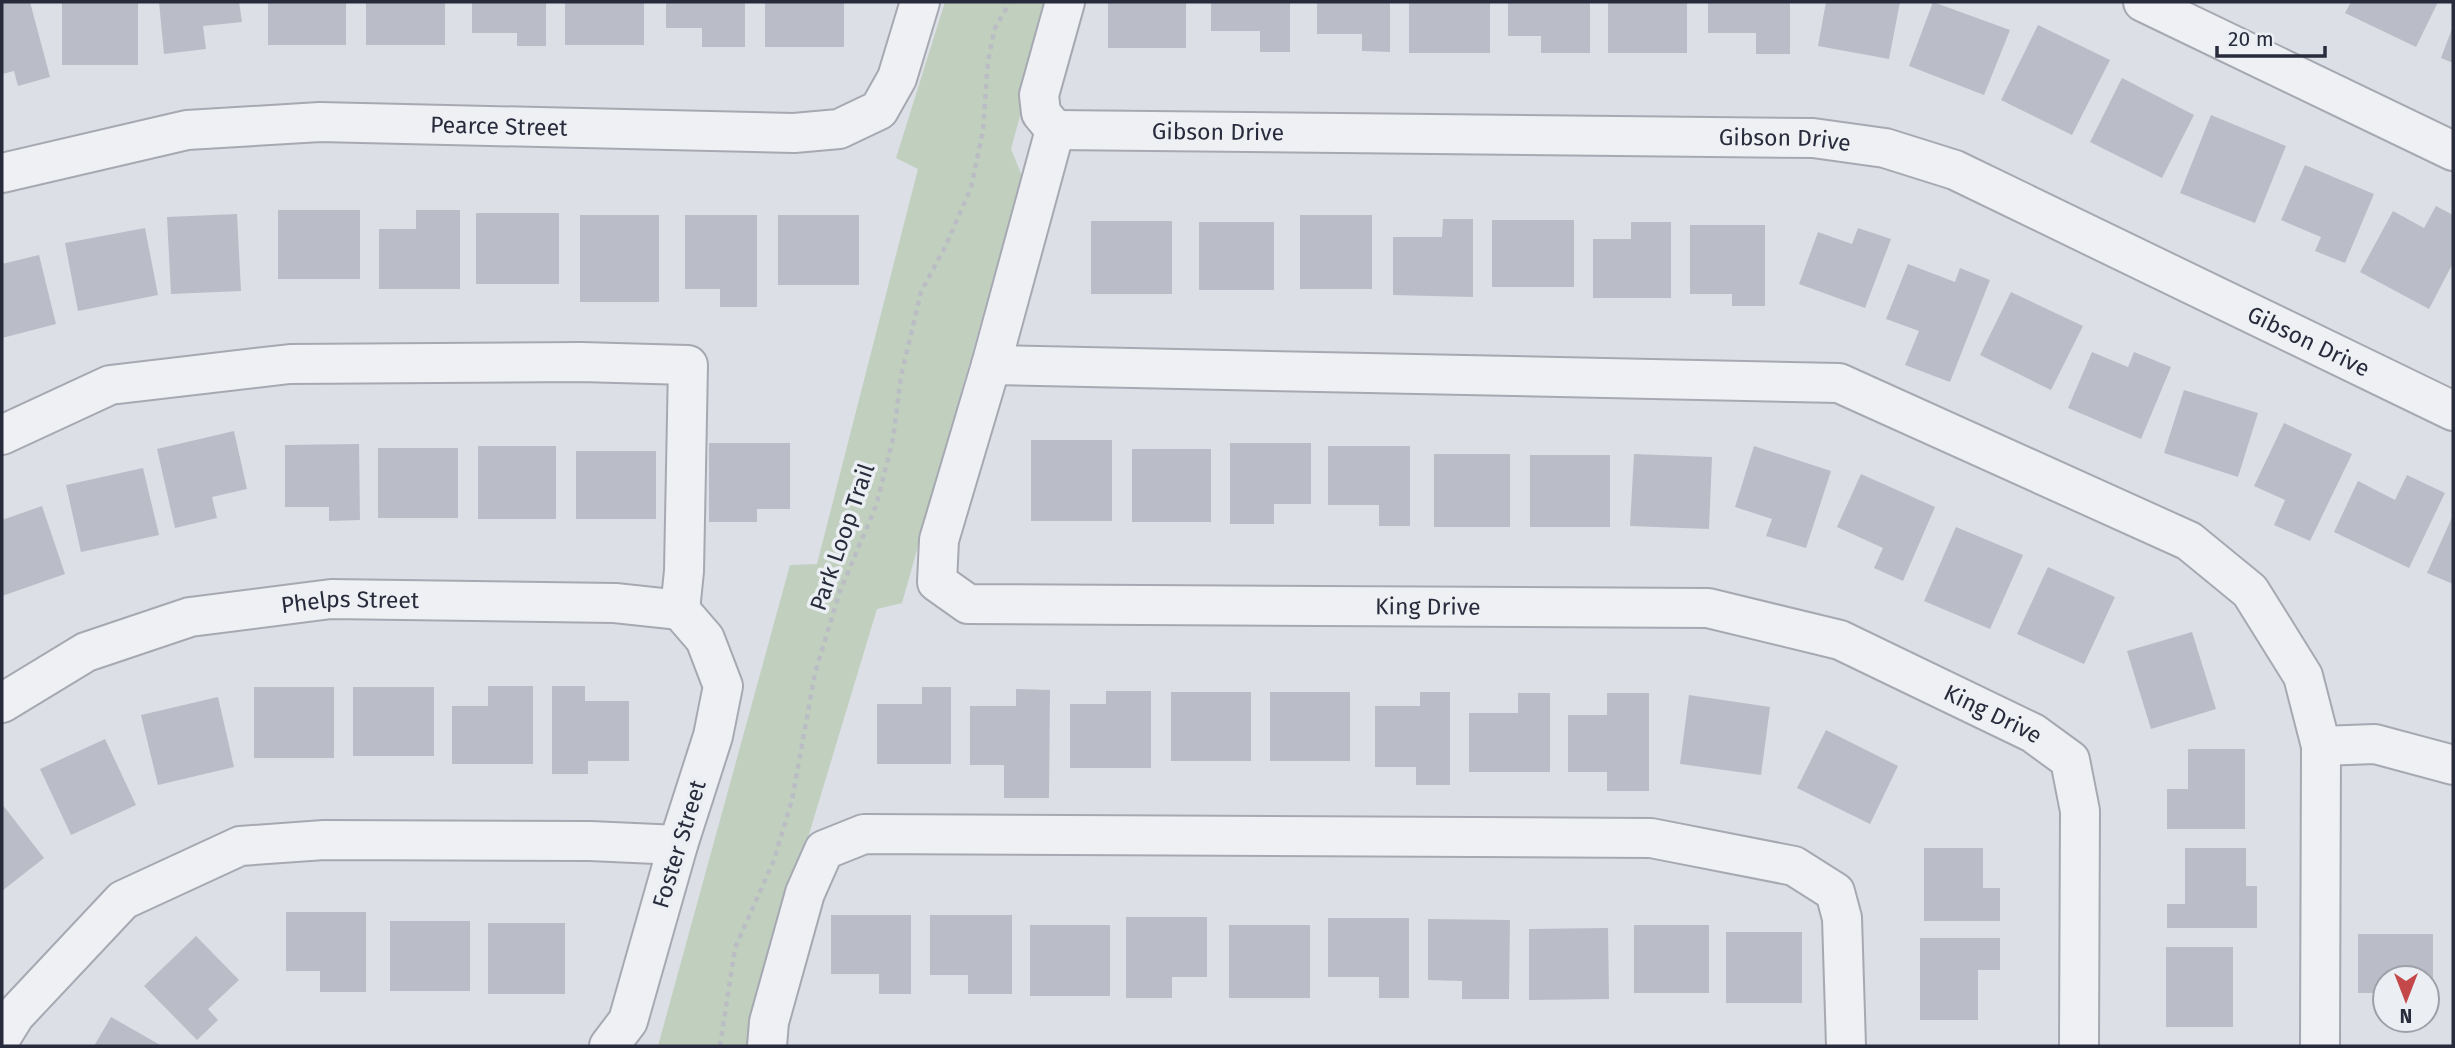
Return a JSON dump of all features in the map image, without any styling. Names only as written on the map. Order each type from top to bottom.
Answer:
[{"type":"street","name":"Pearce Street","points":[[2,173],[187,130],[307,123],[794,133],[839,129],[879,110],[897,78],[920,2]]},
{"type":"street","points":[[1055,130],[1041,113],[1039,95],[1065,2]]},
{"type":"street","points":[[2143,2],[2453,151]]},
{"type":"street","name":"King Drive","points":[[1055,130],[991,365],[939,540],[937,582],[968,604],[1708,608],[1840,640],[2033,733],[2070,760],[2080,811],[2079,1046]]},
{"type":"street","name":"Gibson Drive","points":[[1055,130],[1813,138],[1885,148],[1955,170],[2453,411]]},
{"type":"street","points":[[2,435],[110,385],[290,364],[581,362],[688,365],[684,571],[680,610]]},
{"type":"street","points":[[991,365],[1839,383],[2189,541],[2250,591],[2303,676],[2321,746],[2320,1046]]},
{"type":"street","name":"Phelps Street","points":[[2,703],[86,652],[190,617],[331,599],[615,603],[680,610]]},
{"type":"street","name":"Foster Street","points":[[610,1046],[628,1021],[712,736],[723,686],[705,639],[680,610]]},
{"type":"street","points":[[2321,746],[2375,744],[2453,765]]},
{"type":"street","points":[[767,1046],[769,1022],[804,894],[824,850],[864,834],[1651,838],[1794,866],[1835,892],[1843,918],[1846,1046]]},
{"type":"street","points":[[2,1036],[15,1015],[123,900],[240,846],[324,840],[590,841],[678,845]]},
{"type":"path","name":"Park Loop Trail","points":[[720,1046],[735,948],[774,860],[792,800],[815,673],[840,591],[876,506],[893,439],[901,376],[921,292],[945,247],[971,188],[983,130],[988,60],[995,28],[1010,2]]},
{"type":"green space","points":[[945,2],[1051,2],[1011,149],[1022,176],[902,603],[877,609],[765,980],[749,1046],[658,1046],[790,565],[817,564],[918,169],[896,158]]},
{"type":"building","points":[[2,2],[30,2],[50,77],[18,86],[14,71],[2,74]]},
{"type":"building","points":[[62,2],[138,2],[138,65],[62,65]]},
{"type":"building","points":[[159,2],[239,2],[242,22],[203,26],[206,49],[164,54]]},
{"type":"building","points":[[268,2],[346,2],[346,45],[268,45]]},
{"type":"building","points":[[366,2],[445,2],[445,45],[366,45]]},
{"type":"building","points":[[472,2],[546,2],[546,46],[517,46],[517,33],[472,33]]},
{"type":"building","points":[[565,2],[644,2],[644,45],[565,45]]},
{"type":"building","points":[[666,2],[745,2],[745,47],[702,47],[702,28],[666,28]]},
{"type":"building","points":[[765,2],[844,2],[844,47],[765,47]]},
{"type":"building","points":[[1108,2],[1186,2],[1186,48],[1108,48]]},
{"type":"building","points":[[1211,2],[1290,2],[1290,52],[1260,52],[1260,31],[1211,31]]},
{"type":"building","points":[[1317,2],[1390,2],[1390,52],[1362,51],[1362,34],[1317,34]]},
{"type":"building","points":[[1409,2],[1490,2],[1490,53],[1409,53]]},
{"type":"building","points":[[1508,2],[1590,2],[1590,53],[1541,53],[1541,36],[1508,36]]},
{"type":"building","points":[[1608,2],[1687,2],[1687,53],[1608,53]]},
{"type":"building","points":[[1708,2],[1790,2],[1790,54],[1756,54],[1756,33],[1708,33]]},
{"type":"building","points":[[1826,2],[1900,2],[1889,59],[1818,46]]},
{"type":"building","points":[[1933,2],[2010,30],[1984,95],[1909,66]]},
{"type":"building","points":[[2351,2],[2438,2],[2416,47],[2345,13]]},
{"type":"building","points":[[2038,25],[2110,60],[2072,135],[2001,100]]},
{"type":"building","points":[[2453,26],[2453,63],[2441,58]]},
{"type":"building","points":[[2122,78],[2194,115],[2162,178],[2090,142]]},
{"type":"building","points":[[2211,115],[2286,146],[2255,223],[2180,193]]},
{"type":"building","points":[[2305,165],[2374,194],[2345,263],[2315,251],[2321,237],[2281,220]]},
{"type":"building","points":[[2436,206],[2453,215],[2453,263],[2429,309],[2360,272],[2393,211],[2424,228]]},
{"type":"building","points":[[278,210],[360,210],[360,279],[278,279]]},
{"type":"building","points":[[416,210],[460,210],[460,289],[379,289],[379,229],[416,229]]},
{"type":"building","points":[[476,213],[559,213],[559,284],[476,284]]},
{"type":"building","points":[[237,214],[241,291],[171,294],[167,217]]},
{"type":"building","points":[[580,215],[659,215],[659,302],[580,302]]},
{"type":"building","points":[[685,215],[757,215],[757,307],[720,307],[720,289],[685,289]]},
{"type":"building","points":[[778,215],[859,215],[859,285],[778,285]]},
{"type":"building","points":[[1300,215],[1372,215],[1372,289],[1300,289]]},
{"type":"building","points":[[1443,219],[1473,219],[1473,297],[1393,295],[1393,237],[1442,237]]},
{"type":"building","points":[[1492,220],[1574,220],[1574,287],[1492,287]]},
{"type":"building","points":[[1091,221],[1172,221],[1172,294],[1091,294]]},
{"type":"building","points":[[1199,222],[1274,222],[1274,290],[1199,290]]},
{"type":"building","points":[[1631,222],[1671,222],[1671,298],[1593,298],[1593,239],[1631,239]]},
{"type":"building","points":[[1690,225],[1765,225],[1765,306],[1732,306],[1732,294],[1690,294]]},
{"type":"building","points":[[145,228],[158,295],[78,311],[65,243]]},
{"type":"building","points":[[1858,228],[1891,239],[1865,308],[1799,284],[1818,232],[1852,244]]},
{"type":"building","points":[[39,255],[56,324],[2,338],[2,264]]},
{"type":"building","points":[[1908,264],[1955,282],[1960,268],[1990,280],[1950,382],[1905,365],[1919,331],[1886,319]]},
{"type":"building","points":[[2011,292],[2083,326],[2051,390],[1980,355]]},
{"type":"building","points":[[2092,352],[2128,367],[2134,352],[2171,367],[2141,439],[2068,408]]},
{"type":"building","points":[[2184,390],[2258,413],[2238,477],[2164,453]]},
{"type":"building","points":[[2284,423],[2352,454],[2310,541],[2274,525],[2285,500],[2254,486]]},
{"type":"building","points":[[234,431],[247,489],[212,497],[217,518],[175,528],[157,449]]},
{"type":"building","points":[[1031,440],[1112,440],[1112,521],[1031,521]]},
{"type":"building","points":[[709,443],[790,443],[790,509],[757,509],[757,522],[709,522]]},
{"type":"building","points":[[1230,443],[1311,443],[1311,504],[1274,504],[1274,524],[1230,524]]},
{"type":"building","points":[[359,444],[360,520],[329,521],[329,507],[285,507],[285,445]]},
{"type":"building","points":[[478,446],[556,446],[556,519],[478,519]]},
{"type":"building","points":[[1328,446],[1410,446],[1410,526],[1379,526],[1379,505],[1328,505]]},
{"type":"building","points":[[1754,446],[1831,471],[1806,548],[1766,536],[1772,519],[1735,507]]},
{"type":"building","points":[[378,448],[458,448],[458,518],[378,518]]},
{"type":"building","points":[[1132,449],[1211,449],[1211,522],[1132,522]]},
{"type":"building","points":[[576,451],[656,451],[656,519],[576,519]]},
{"type":"building","points":[[1434,454],[1510,454],[1510,527],[1434,527]]},
{"type":"building","points":[[1634,454],[1712,457],[1709,529],[1630,526]]},
{"type":"building","points":[[1530,455],[1610,455],[1610,527],[1530,527]]},
{"type":"building","points":[[143,468],[159,535],[81,552],[66,485]]},
{"type":"building","points":[[1861,474],[1935,507],[1903,581],[1874,568],[1883,548],[1837,527]]},
{"type":"building","points":[[2407,475],[2445,493],[2409,568],[2334,532],[2358,481],[2395,500]]},
{"type":"building","points":[[42,506],[65,574],[2,596],[2,520]]},
{"type":"building","points":[[2453,515],[2453,584],[2427,573]]},
{"type":"building","points":[[1956,527],[2023,555],[1990,629],[1924,601]]},
{"type":"building","points":[[2048,567],[2115,597],[2084,664],[2017,634]]},
{"type":"building","points":[[2192,632],[2216,709],[2151,729],[2127,651]]},
{"type":"building","points":[[488,686],[533,686],[533,764],[452,764],[452,706],[488,706]]},
{"type":"building","points":[[552,686],[585,686],[585,701],[629,701],[629,761],[588,761],[588,774],[552,774]]},
{"type":"building","points":[[254,687],[334,687],[334,758],[254,758]]},
{"type":"building","points":[[353,687],[434,687],[434,756],[353,756]]},
{"type":"building","points":[[922,687],[951,687],[951,764],[877,764],[877,704],[922,704]]},
{"type":"building","points":[[1016,689],[1050,690],[1049,798],[1004,798],[1004,765],[970,765],[970,706],[1016,706]]},
{"type":"building","points":[[1106,691],[1151,691],[1151,768],[1070,768],[1070,704],[1106,704]]},
{"type":"building","points":[[1171,692],[1251,692],[1251,761],[1171,761]]},
{"type":"building","points":[[1270,692],[1350,692],[1350,761],[1270,761]]},
{"type":"building","points":[[1420,692],[1450,692],[1450,785],[1416,785],[1416,767],[1375,767],[1375,706],[1420,706]]},
{"type":"building","points":[[1518,693],[1550,693],[1550,772],[1469,772],[1469,713],[1518,713]]},
{"type":"building","points":[[1607,693],[1649,693],[1649,791],[1607,791],[1607,772],[1568,772],[1568,715],[1607,715]]},
{"type":"building","points":[[1689,695],[1770,707],[1761,775],[1680,764]]},
{"type":"building","points":[[218,697],[234,767],[158,785],[141,715]]},
{"type":"building","points":[[1826,730],[1898,766],[1870,824],[1797,788]]},
{"type":"building","points":[[105,739],[136,805],[71,835],[40,769]]},
{"type":"building","points":[[2188,749],[2245,749],[2245,829],[2167,829],[2167,789],[2188,789]]},
{"type":"building","points":[[2,804],[44,858],[2,891]]},
{"type":"building","points":[[1924,848],[1983,848],[1983,888],[2000,888],[2000,921],[1924,921]]},
{"type":"building","points":[[2185,848],[2246,848],[2246,886],[2257,886],[2257,928],[2167,928],[2167,904],[2185,904]]},
{"type":"building","points":[[286,912],[366,912],[366,992],[320,992],[320,971],[286,971]]},
{"type":"building","points":[[831,915],[911,915],[911,994],[879,994],[879,974],[831,974]]},
{"type":"building","points":[[930,915],[1012,915],[1012,994],[968,994],[968,975],[930,975]]},
{"type":"building","points":[[1126,917],[1207,917],[1207,977],[1172,977],[1172,998],[1126,998]]},
{"type":"building","points":[[1328,918],[1409,918],[1409,998],[1379,998],[1379,977],[1328,977]]},
{"type":"building","points":[[1428,919],[1510,920],[1509,999],[1462,999],[1462,981],[1428,980]]},
{"type":"building","points":[[390,921],[470,921],[470,991],[390,991]]},
{"type":"building","points":[[488,923],[565,923],[565,994],[488,994]]},
{"type":"building","points":[[1030,925],[1110,925],[1110,996],[1030,996]]},
{"type":"building","points":[[1229,925],[1310,925],[1310,998],[1229,998]]},
{"type":"building","points":[[1634,925],[1709,925],[1709,993],[1634,993]]},
{"type":"building","points":[[1608,928],[1609,999],[1529,1000],[1529,929]]},
{"type":"building","points":[[1726,932],[1802,932],[1802,1003],[1726,1003]]},
{"type":"building","points":[[2358,934],[2433,934],[2433,964],[2371,964],[2371,993],[2358,993]]},
{"type":"building","points":[[196,936],[239,980],[208,1009],[218,1020],[197,1040],[144,986]]},
{"type":"building","points":[[1920,938],[2000,938],[2000,970],[1978,970],[1978,1020],[1920,1020]]},
{"type":"building","points":[[2166,947],[2233,947],[2233,1027],[2166,1027]]},
{"type":"building","points":[[111,1017],[162,1046],[94,1046]]}]
